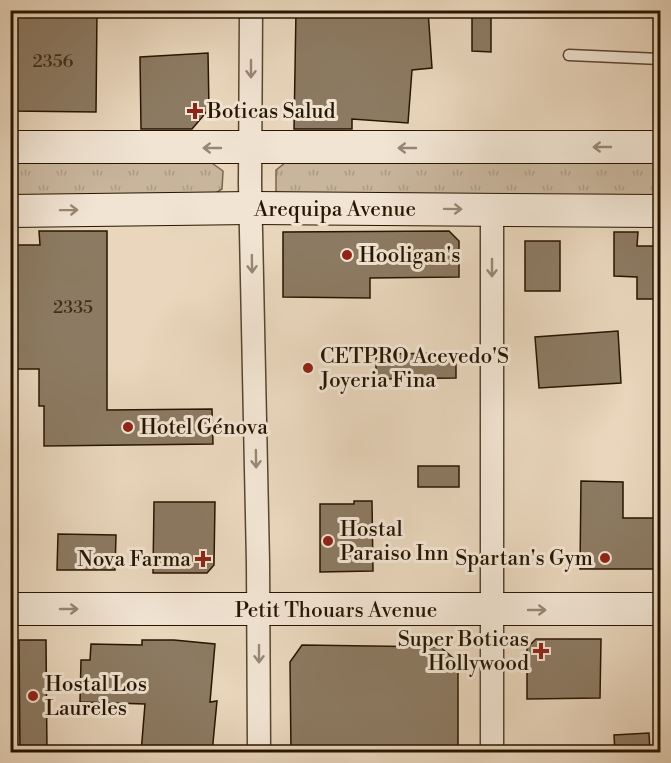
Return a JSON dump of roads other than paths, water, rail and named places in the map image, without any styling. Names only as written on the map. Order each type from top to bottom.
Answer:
[{"type":"main road","points":[[10,147],[660,147]]},
{"type":"main road","name":"Arequipa Avenue","points":[[10,211],[252,208],[660,211]]},
{"type":"main road","name":"Petit Thouars Avenue","points":[[10,609],[660,609]]},
{"type":"street","points":[[251,10],[250,148],[259,610],[259,753]]},
{"type":"street","points":[[492,210],[492,753]]},
{"type":"lane","points":[[569,56],[660,59]]},
{"type":"place","name":"Boticas Salud","points":[[195,111]]},
{"type":"place","name":"Hooligan's","points":[[347,255]]},
{"type":"place","name":"CETPRO Acevedo'S Joyeria Fina","points":[[308,368]]},
{"type":"place","name":"Hotel Génova","points":[[128,427]]},
{"type":"place","name":"Hostal Paraiso Inn","points":[[328,541]]},
{"type":"place","name":"Spartan's Gym","points":[[605,558]]},
{"type":"place","name":"Nova Farma","points":[[203,559]]},
{"type":"place","name":"Super Boticas Hollywood","points":[[541,651]]},
{"type":"place","name":"Hostal Los Laureles","points":[[33,696]]}]
